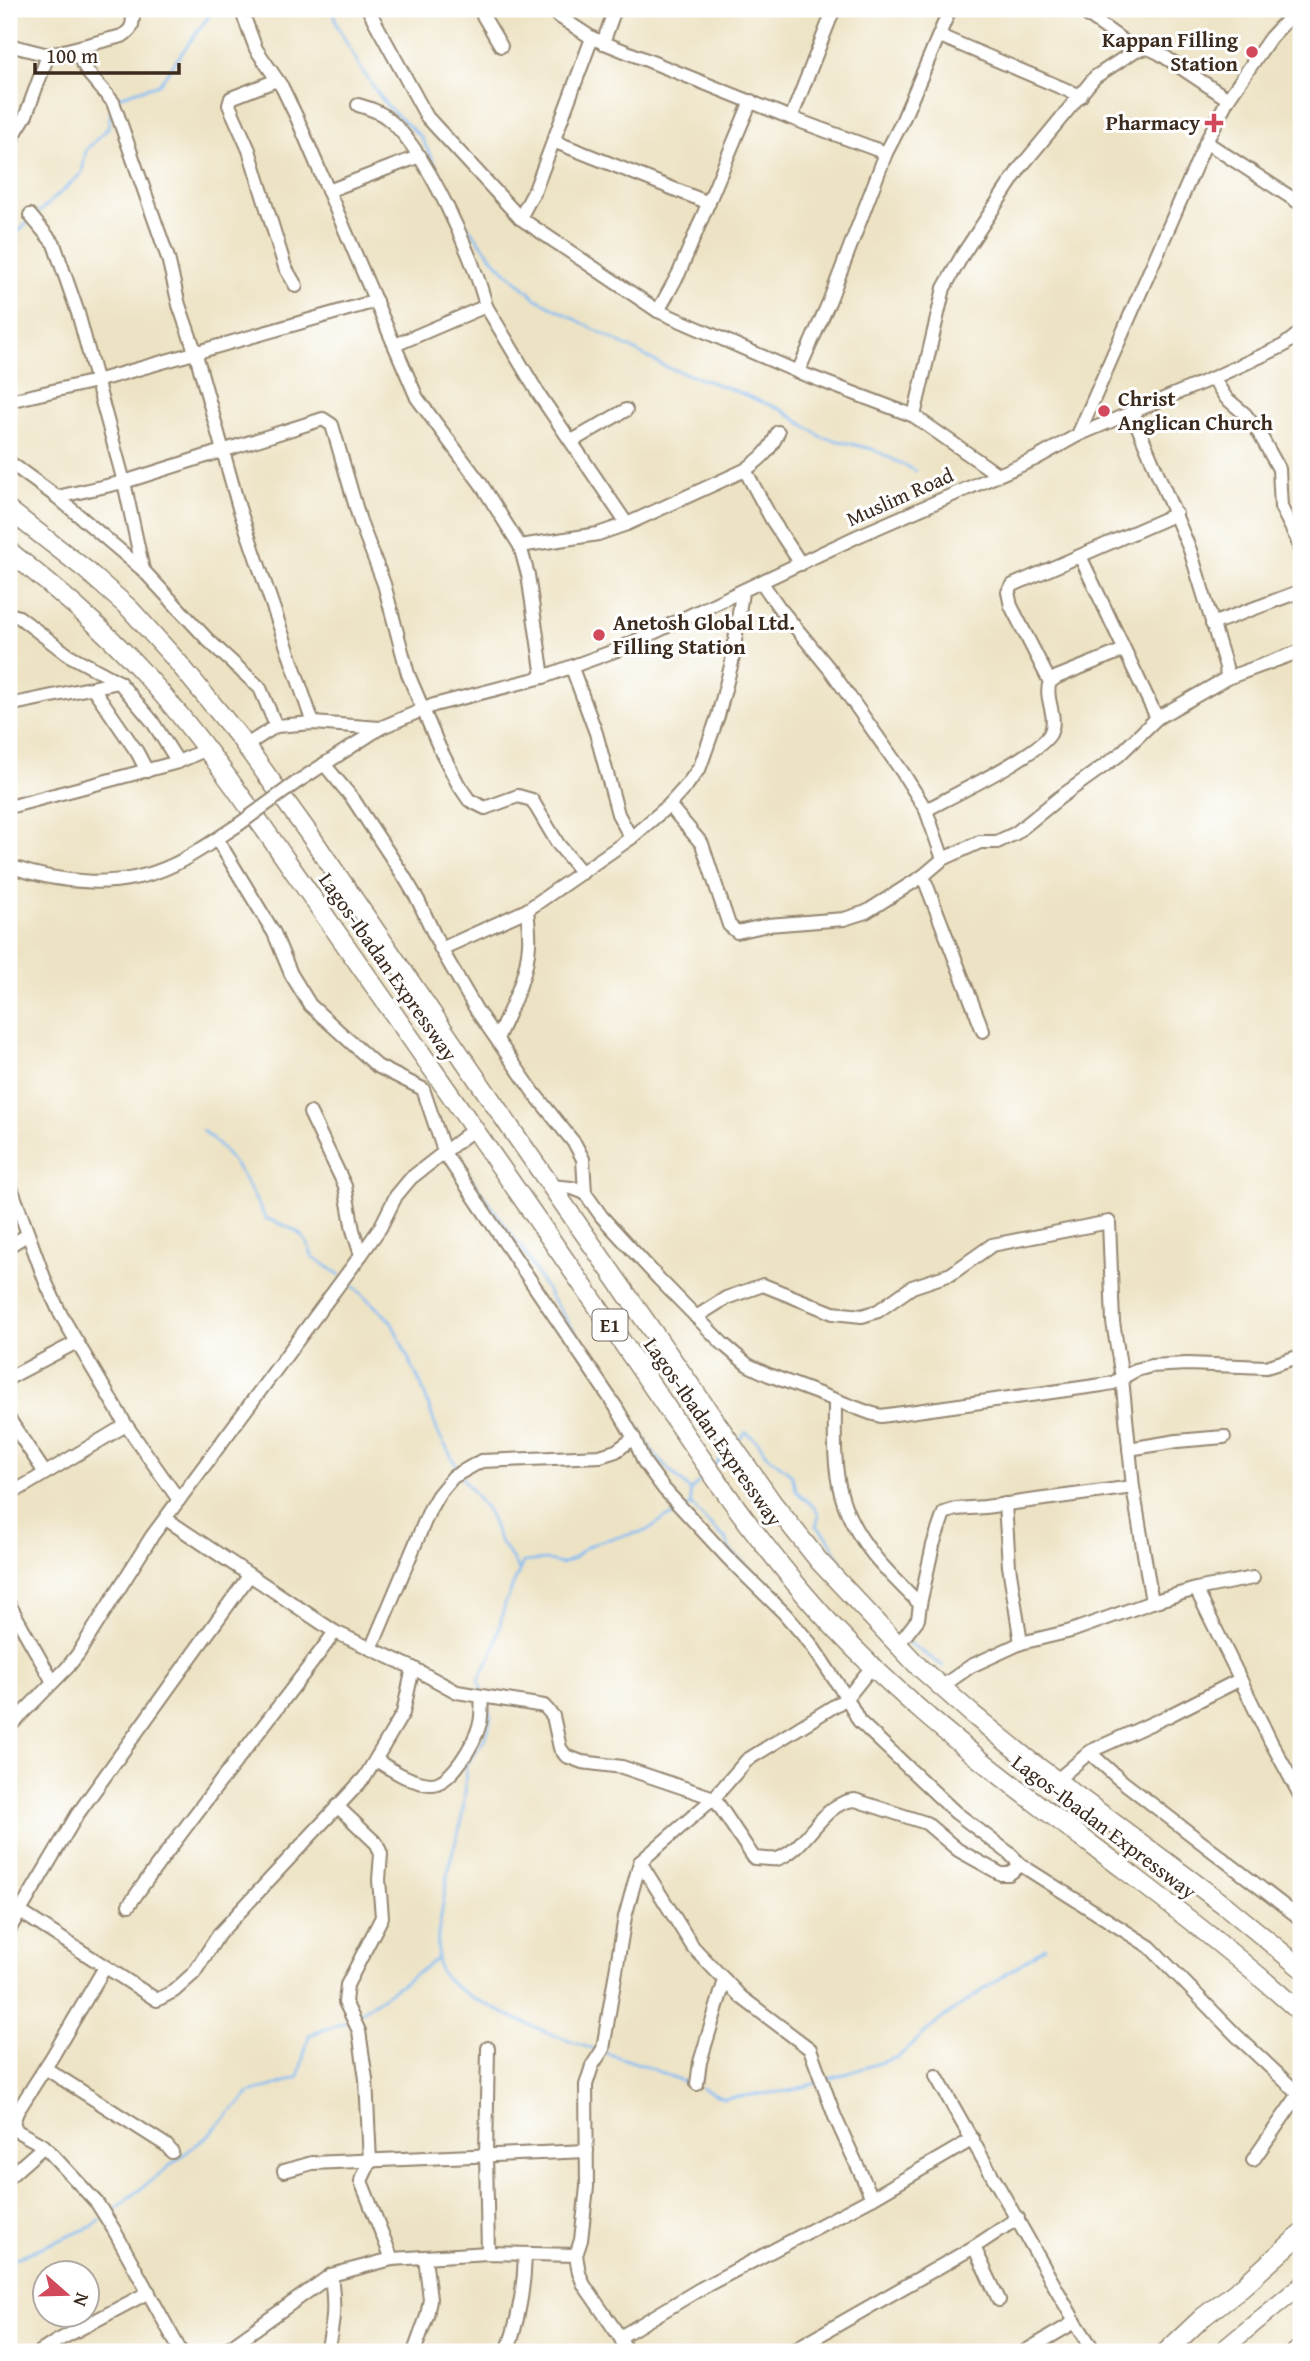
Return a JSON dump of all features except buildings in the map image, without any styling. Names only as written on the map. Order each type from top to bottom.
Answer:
[{"type":"highway","name":"Lagos-Ibadan Expressway","points":[[9,510],[86,570],[130,609],[176,660],[246,746],[772,1502],[819,1561],[941,1687],[1027,1758],[1227,1907],[1301,1968]]},
{"type":"highway","name":"Lagos-Ibadan Expressway","points":[[9,551],[102,631],[141,670],[207,749],[743,1517],[825,1620],[871,1668],[980,1762],[1188,1918],[1255,1971],[1301,2013]]},
{"type":"highway","points":[[1166,2352],[1203,2316],[1242,2287],[1301,2234]]},
{"type":"highway","points":[[1296,2352],[1301,2348]]},
{"type":"main road","points":[[1220,2352],[1301,2285]]},
{"type":"street","points":[[9,45],[48,55],[122,36],[130,32],[134,25],[133,9]]},
{"type":"street","points":[[241,9],[256,49],[298,118],[417,398],[481,484],[520,546],[528,575],[543,677]]},
{"type":"street","points":[[368,9],[427,117],[520,218],[658,311],[798,372],[914,416],[997,474]]},
{"type":"street","points":[[479,9],[501,46]]},
{"type":"street","points":[[551,9],[598,41],[886,153]]},
{"type":"street","points":[[520,218],[535,190],[553,141],[598,41],[615,9]]},
{"type":"street","points":[[791,118],[833,9]]},
{"type":"street","points":[[798,372],[829,302],[886,153],[950,9]]},
{"type":"street","points":[[1080,9],[1136,50]]},
{"type":"street","points":[[1079,435],[1206,142],[1228,99],[1270,38],[1297,9]]},
{"type":"street","points":[[940,36],[1081,96]]},
{"type":"street","points":[[914,416],[944,288],[963,254],[1020,168],[1095,77],[1136,50],[1148,48],[1228,99]]},
{"type":"street","points":[[74,49],[89,74],[113,103],[168,258],[179,305],[195,351],[239,508],[313,723]]},
{"type":"street","points":[[9,143],[26,115],[48,55]]},
{"type":"street","points":[[277,80],[231,98],[229,105],[248,150],[285,267],[296,286]]},
{"type":"street","points":[[658,311],[679,273],[751,101]]},
{"type":"street","points":[[358,105],[388,118],[420,156],[477,270],[486,306],[538,393],[627,524]]},
{"type":"street","points":[[553,141],[709,204]]},
{"type":"street","points":[[1206,142],[1301,204]]},
{"type":"street","points":[[328,191],[420,156]]},
{"type":"street","points":[[30,215],[54,244],[78,313],[124,482],[143,570]]},
{"type":"street","points":[[9,401],[96,381],[376,300]]},
{"type":"street","points":[[395,345],[486,306]]},
{"type":"street","name":"Muslim Road","points":[[9,866],[71,881],[119,881],[172,866],[217,839],[380,728],[423,709],[572,668],[642,639],[1059,447],[1079,435],[1213,378],[1283,345],[1301,332]]},
{"type":"street","points":[[1213,378],[1226,398],[1245,414],[1259,433],[1279,469],[1282,507],[1301,554]]},
{"type":"street","points":[[572,441],[626,410]]},
{"type":"street","points":[[1132,413],[1190,550],[1227,678]]},
{"type":"street","points":[[57,498],[124,482],[323,419],[332,425],[360,521],[384,584],[408,674],[439,747],[469,800],[485,808],[518,796],[532,800],[558,845],[582,873]]},
{"type":"street","points":[[520,546],[598,534],[627,524],[745,470],[772,448],[778,432]]},
{"type":"street","points":[[9,463],[57,498],[143,570],[208,640],[260,688],[276,726]]},
{"type":"street","points":[[745,470],[772,520],[801,564]]},
{"type":"street","points":[[1050,682],[1011,606],[1008,592],[1013,585],[1176,514]]},
{"type":"street","points":[[1080,556],[1157,718]]},
{"type":"street","points":[[762,583],[832,672],[926,810],[943,859]]},
{"type":"street","points":[[1212,624],[1301,591]]},
{"type":"street","points":[[441,949],[527,910],[631,838],[669,805],[687,785],[700,767],[708,747],[732,662],[742,592]]},
{"type":"street","points":[[9,614],[19,617],[67,654],[119,682],[152,721],[178,762]]},
{"type":"street","points":[[926,810],[1004,768],[1049,735],[1053,721],[1047,688],[1056,677],[1124,650]]},
{"type":"street","points":[[669,805],[702,844],[729,925],[737,933],[768,925],[844,919],[866,912],[923,876],[943,859],[980,842],[997,842],[1016,833],[1119,755],[1157,718],[1227,678],[1301,651]]},
{"type":"street","points":[[572,668],[596,733],[618,814],[631,838]]},
{"type":"street","points":[[9,705],[119,682]]},
{"type":"street","points":[[93,688],[147,771]]},
{"type":"street","points":[[246,746],[276,726],[313,723],[380,728]]},
{"type":"street","points":[[9,807],[178,762],[207,749]]},
{"type":"street","points":[[324,764],[353,799],[403,875],[441,949],[497,1039],[534,1093],[575,1144],[583,1159],[584,1193]]},
{"type":"street","points":[[217,839],[274,933],[291,974],[310,1005],[377,1066],[423,1089],[445,1154],[616,1407],[644,1462],[664,1489],[810,1643],[859,1721],[955,1812],[1021,1865],[1150,1947],[1236,2035],[1300,2095],[1253,2160]]},
{"type":"street","points":[[923,876],[983,1031]]},
{"type":"street","points":[[497,1039],[519,990],[526,965],[530,942],[527,910]]},
{"type":"street","points":[[310,1113],[345,1186],[353,1230],[361,1255]]},
{"type":"street","points":[[10,1723],[78,1654],[152,1536],[361,1255],[380,1228],[396,1196],[411,1178],[474,1129]]},
{"type":"street","points":[[9,1182],[46,1283],[77,1342],[126,1425],[179,1500]]},
{"type":"street","points":[[551,1186],[572,1188],[584,1193],[602,1217],[696,1317],[748,1365],[835,1401],[881,1416],[1113,1383],[1136,1370],[1165,1364],[1266,1367],[1301,1359]]},
{"type":"street","points":[[696,1317],[726,1297],[763,1285],[833,1313],[862,1316],[878,1311],[912,1287],[951,1274],[992,1245],[1109,1222],[1113,1322],[1122,1377],[1133,1487],[1152,1602]]},
{"type":"street","points":[[9,1246],[27,1235]]},
{"type":"street","points":[[9,1378],[77,1342]]},
{"type":"street","points":[[835,1401],[836,1463],[841,1495],[861,1540],[887,1572],[920,1604]]},
{"type":"street","points":[[9,1419],[45,1473]]},
{"type":"street","points":[[9,1495],[126,1425]]},
{"type":"street","points":[[1129,1449],[1224,1437]]},
{"type":"street","points":[[371,1649],[430,1509],[453,1477],[481,1461],[600,1456],[616,1451],[634,1438]]},
{"type":"street","points":[[898,1645],[918,1619],[933,1545],[944,1513],[1133,1487]]},
{"type":"street","points":[[1005,1504],[1009,1566],[1021,1643]]},
{"type":"street","points":[[166,1519],[335,1632],[413,1668],[457,1692],[544,1706],[553,1716],[560,1748],[566,1756],[582,1762],[622,1767],[714,1798],[754,1858],[776,1859],[796,1846],[822,1818],[844,1801],[855,1800],[926,1823],[958,1850],[1001,1874],[1009,1874],[1021,1865]]},
{"type":"street","points":[[9,1930],[77,1815],[249,1576]]},
{"type":"street","points":[[941,1687],[971,1666],[1021,1643],[1071,1631],[1196,1589],[1253,1578]]},
{"type":"street","points":[[1196,1589],[1239,1680],[1301,1797]]},
{"type":"street","points":[[9,1604],[53,1682]]},
{"type":"street","points":[[129,1905],[212,1791],[274,1715],[335,1632]]},
{"type":"street","points":[[19,1911],[158,2000],[174,1991],[194,1973],[219,1934],[365,1777],[403,1713],[413,1668]]},
{"type":"street","points":[[627,2352],[620,2337],[584,2285],[576,2255],[584,2213],[586,2085],[592,2066],[601,2053],[625,1917],[640,1862],[714,1798],[747,1760],[847,1698],[871,1668]]},
{"type":"street","points":[[1057,1780],[1088,1752],[1239,1680]]},
{"type":"street","points":[[376,1760],[400,1775],[431,1784],[444,1781],[466,1755],[480,1723],[482,1696]]},
{"type":"street","points":[[1088,1752],[1301,1919]]},
{"type":"street","points":[[337,1806],[377,1844],[381,1854],[379,1880],[382,1917],[347,1984],[345,2002],[359,2032],[366,2079],[370,2162],[361,2180],[392,2259]]},
{"type":"street","points":[[640,1862],[693,1947],[741,1997],[810,2049],[835,2117],[872,2198]]},
{"type":"street","points":[[104,1967],[13,2123],[17,2131],[44,2146],[97,2203],[181,2352]]},
{"type":"street","points":[[697,2084],[700,2062],[725,1980]]},
{"type":"street","points":[[488,2048],[488,2253]]},
{"type":"street","points":[[46,2068],[112,2109],[166,2145],[172,2152]]},
{"type":"street","points":[[936,2076],[1075,2322],[1095,2352]]},
{"type":"street","points":[[620,2337],[700,2289],[872,2198],[973,2139]]},
{"type":"street","points":[[9,2177],[44,2146]]},
{"type":"street","points":[[284,2171],[312,2163],[587,2151]]},
{"type":"street","points":[[790,2352],[974,2247],[1018,2218]]},
{"type":"street","points":[[974,2247],[999,2300]]},
{"type":"street","points":[[223,2352],[331,2275],[392,2259],[488,2253],[576,2255]]},
{"type":"street","points":[[507,2352],[517,2326],[524,2291],[525,2255]]},
{"type":"street","points":[[414,2352],[430,2299],[425,2257]]},
{"type":"street","points":[[327,2352],[334,2326],[335,2309],[331,2275]]},
{"type":"street","points":[[40,2352],[60,2346],[149,2292]]},
{"type":"street","points":[[1024,2352],[1075,2322]]},
{"type":"waterway","points":[[115,98],[159,84],[214,9]]},
{"type":"waterway","points":[[332,9],[338,27],[363,72],[387,106],[421,137],[465,223],[496,262],[535,298],[666,367],[782,410],[822,437],[872,449],[916,471]]},
{"type":"waterway","points":[[37,214],[82,173],[86,150],[108,128],[111,110]]},
{"type":"waterway","points":[[17,233],[29,221]]},
{"type":"waterway","points":[[202,1130],[231,1159],[265,1218],[300,1234],[312,1256],[340,1275]]},
{"type":"waterway","points":[[453,1153],[523,1250],[550,1296],[597,1363],[656,1457],[690,1490]]},
{"type":"waterway","points":[[348,1281],[391,1321],[422,1387],[438,1433],[458,1468]]},
{"type":"waterway","points":[[739,1440],[746,1432],[758,1442],[766,1454],[791,1474],[797,1492],[815,1508],[819,1516],[816,1526],[827,1536],[853,1584],[868,1601]]},
{"type":"waterway","points":[[715,1465],[727,1452]]},
{"type":"waterway","points":[[688,1507],[691,1504],[690,1491],[705,1475]]},
{"type":"waterway","points":[[462,1477],[489,1514],[499,1540],[519,1569]]},
{"type":"waterway","points":[[691,1504],[726,1539],[729,1549],[765,1583]]},
{"type":"waterway","points":[[482,1691],[479,1680],[494,1649],[505,1604],[523,1562],[545,1560],[561,1564],[573,1559],[586,1547],[600,1541],[646,1531],[665,1518],[680,1513]]},
{"type":"waterway","points":[[906,1641],[943,1666]]},
{"type":"waterway","points":[[357,2015],[437,1959],[438,1934],[450,1861],[462,1820],[466,1765],[484,1740],[491,1718],[487,1704]]},
{"type":"waterway","points":[[826,2080],[898,2057],[936,2023],[1045,1947]]},
{"type":"waterway","points":[[437,1959],[442,1974],[468,1995],[561,2038],[596,2050]]},
{"type":"waterway","points":[[109,2214],[206,2137],[250,2093],[298,2078],[309,2035],[349,2021]]},
{"type":"waterway","points":[[606,2053],[694,2086]]},
{"type":"waterway","points":[[701,2088],[724,2098],[789,2091],[817,2083]]},
{"type":"waterway","points":[[9,2261],[93,2226],[101,2220]]},
{"type":"place","name":"Kappan Filling Station","points":[[1252,52]]},
{"type":"place","name":"Pharmacy","points":[[1214,123]]},
{"type":"place","name":"Christ Anglican Church","points":[[1104,411]]},
{"type":"place","name":"Anetosh Global Ltd. Filling Station","points":[[599,635]]}]
